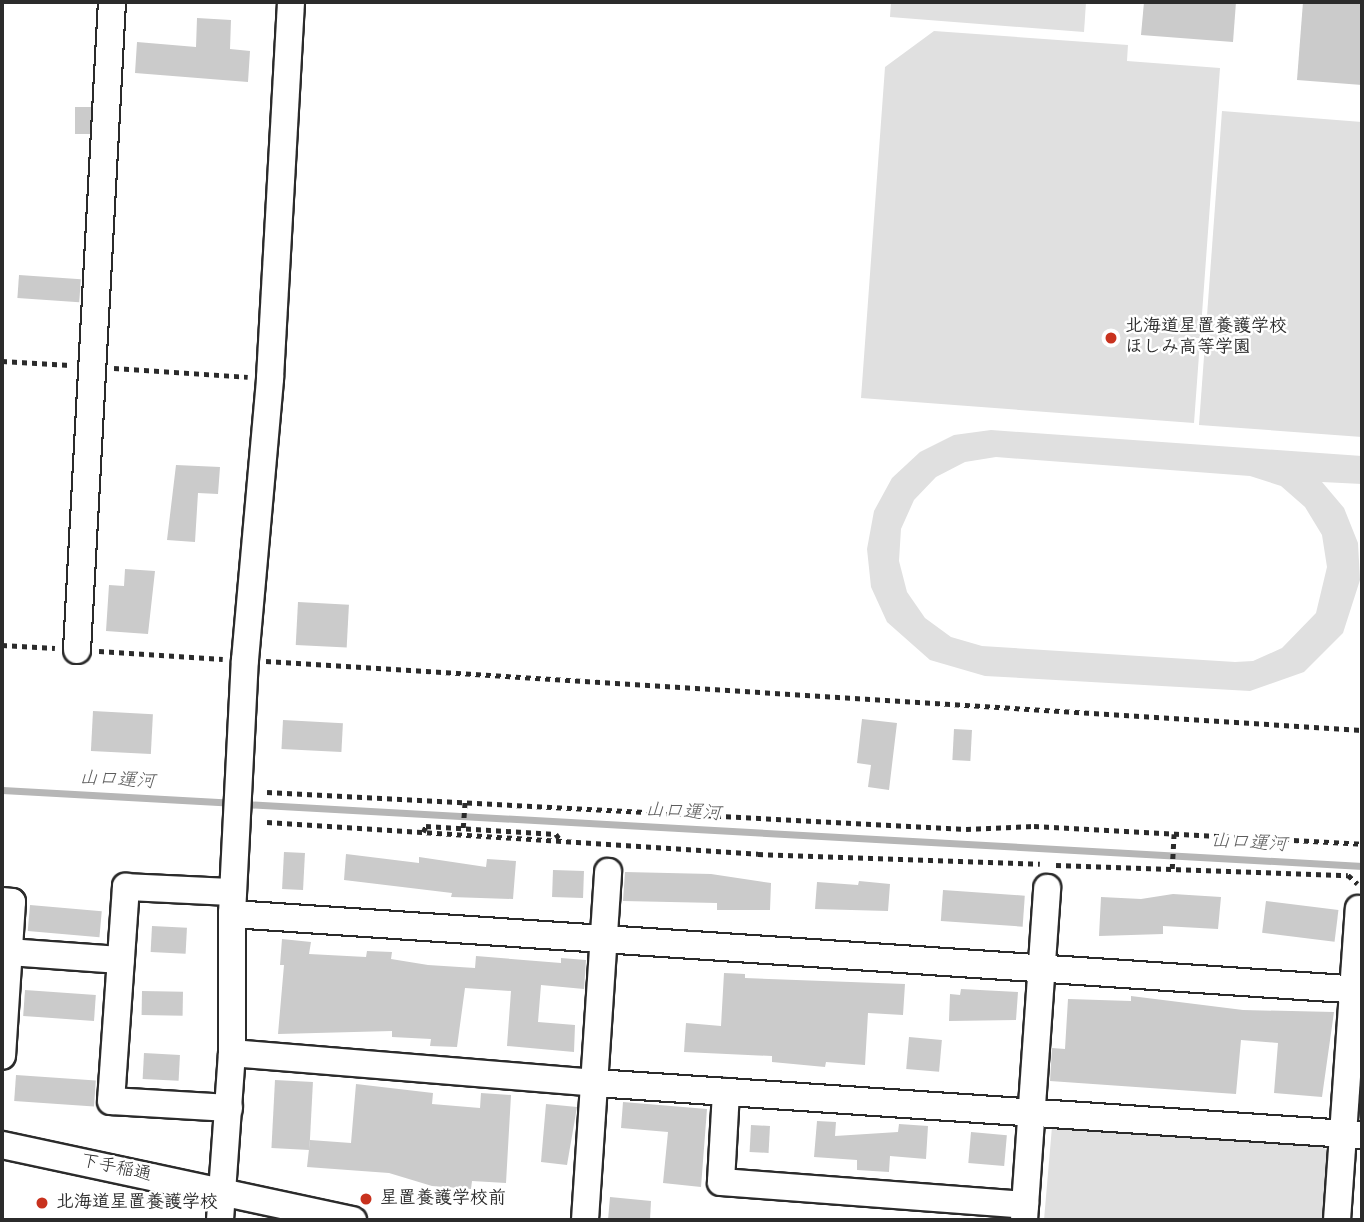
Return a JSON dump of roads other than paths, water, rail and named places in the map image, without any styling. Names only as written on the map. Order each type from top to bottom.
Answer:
[{"type":"street","points":[[77,650],[112,2]]},
{"type":"street","points":[[220,1220],[232,1054],[233,903],[245,660],[270,378],[290,2]]},
{"type":"street","points":[[585,1220],[608,872]]},
{"type":"street","points":[[229,1108],[111,1101],[126,887],[233,903],[604,940],[1357,990]]},
{"type":"street","points":[[726,1092],[721,1182],[1025,1213],[1047,888]]},
{"type":"street","points":[[1337,1220],[1352,1134],[1361,897]]},
{"type":"street","points":[[2,901],[12,902],[2,1056]]},
{"type":"street","points":[[9,952],[121,960]]},
{"type":"street","points":[[232,1054],[594,1083],[1352,1134]]},
{"type":"street","name":"下手稲通","points":[[2,1145],[353,1220]]},
{"type":"waterway","name":"山口運河","points":[[2,790],[232,803]]},
{"type":"waterway","name":"山口運河","points":[[244,804],[1362,866]]},
{"type":"place","name":"北海道星置養護学校 ほしみ高等学園","points":[[1111,338]]},
{"type":"place","name":"星置養護学校前","points":[[366,1199]]},
{"type":"place","name":"北海道星置養護学校","points":[[42,1203]]}]
